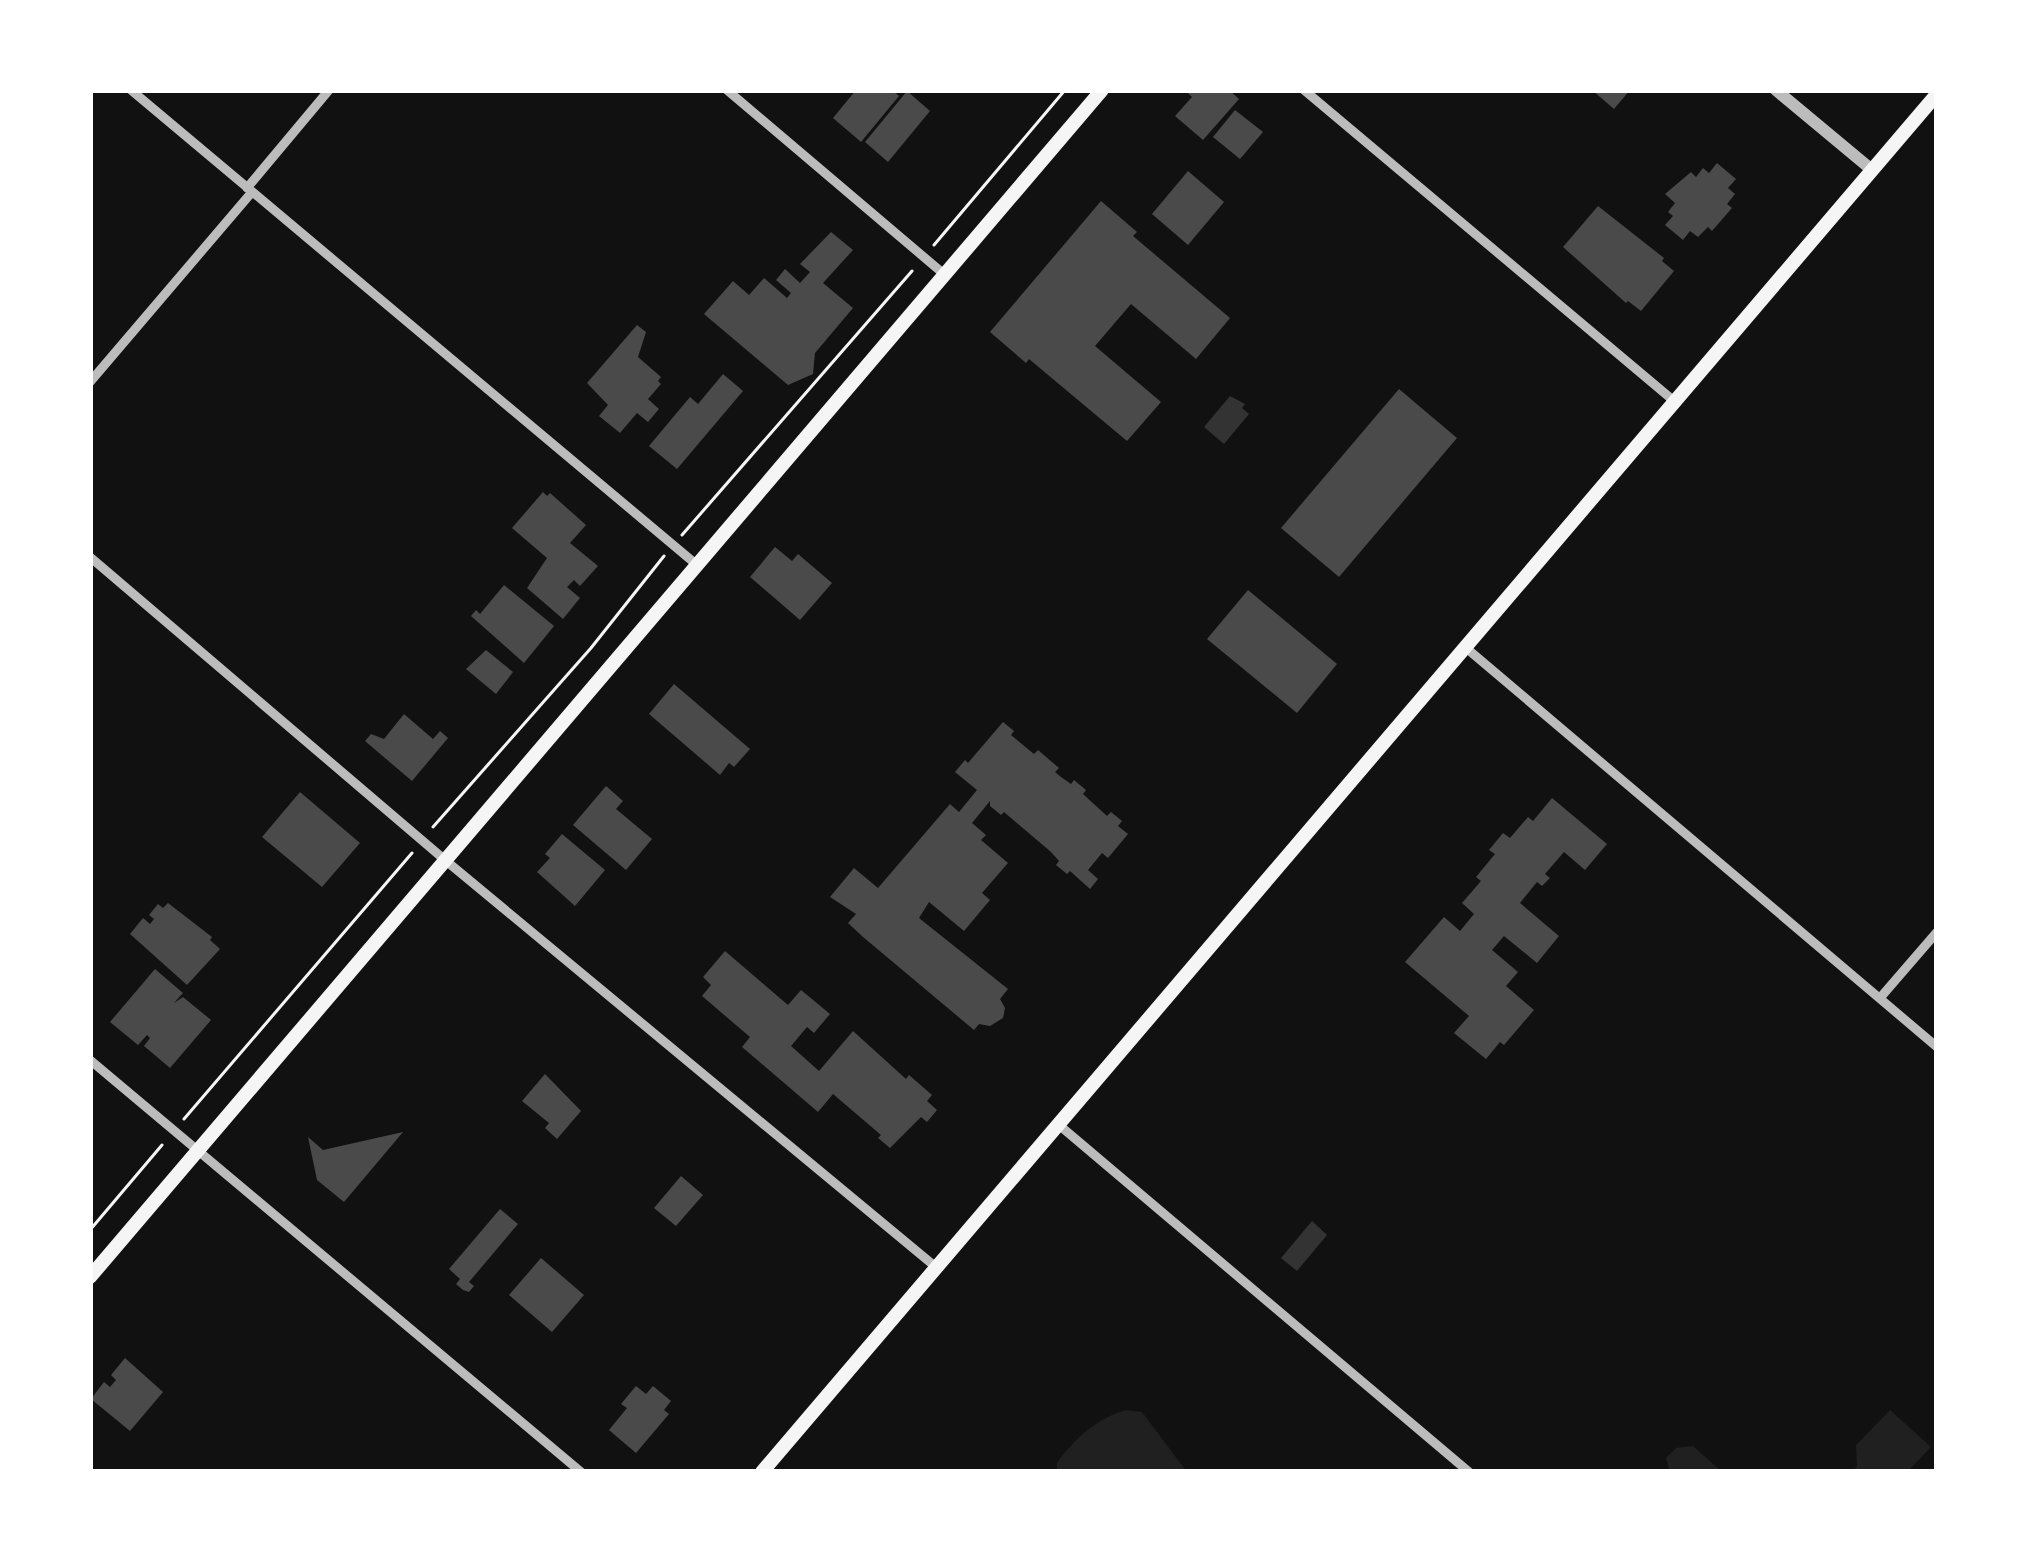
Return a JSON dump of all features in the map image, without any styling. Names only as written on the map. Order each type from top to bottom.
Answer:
[{"type":"main road","points":[[90,1276],[1102,90]]},
{"type":"main road","points":[[762,1472],[1937,94]]},
{"type":"street","points":[[130,90],[697,565]]},
{"type":"street","points":[[90,382],[329,90]]},
{"type":"street","points":[[728,90],[945,275]]},
{"type":"street","points":[[1304,90],[1674,401]]},
{"type":"street","points":[[1776,90],[1872,170]]},
{"type":"street","points":[[90,557],[445,860],[937,1268]]},
{"type":"street","points":[[1465,646],[1937,1047]]},
{"type":"street","points":[[1880,998],[1937,932]]},
{"type":"street","points":[[90,1060],[581,1472]]},
{"type":"street","points":[[1059,1125],[1469,1472]]},
{"type":"path","points":[[935,244],[1065,90]]},
{"type":"path","points":[[682,536],[912,272]]},
{"type":"path","points":[[430,830],[577,664],[662,557]]},
{"type":"path","points":[[180,1124],[413,853]]},
{"type":"path","points":[[90,1231],[162,1146]]},
{"type":"shaded area","points":[[1230,396],[1245,404],[1242,408],[1249,414],[1224,444],[1204,427]]},
{"type":"shaded area","points":[[1312,1221],[1327,1235],[1297,1271],[1281,1258]]},
{"type":"shaded area","points":[[1126,1410],[1142,1412],[1187,1472],[1057,1472],[1057,1463],[1079,1438]]},
{"type":"shaded area","points":[[1890,1410],[1931,1447],[1907,1472],[1853,1472],[1856,1445]]},
{"type":"shaded area","points":[[1693,1446],[1722,1472],[1670,1472],[1666,1458],[1676,1448]]},
{"type":"building","points":[[856,90],[892,90],[899,96],[861,142],[833,118]]},
{"type":"building","points":[[1185,90],[1229,90],[1239,99],[1203,140],[1175,116],[1192,97]]},
{"type":"building","points":[[1592,90],[1630,90],[1614,109]]},
{"type":"building","points":[[907,91],[930,111],[888,162],[865,142]]},
{"type":"building","points":[[1235,110],[1263,132],[1240,159],[1213,137]]},
{"type":"building","points":[[1717,163],[1736,179],[1728,188],[1735,194],[1727,204],[1732,208],[1712,231],[1708,227],[1698,237],[1690,231],[1683,240],[1665,225],[1675,203],[1665,194],[1691,172],[1696,177],[1703,168],[1709,173]]},
{"type":"building","points":[[1188,171],[1224,202],[1188,245],[1152,214]]},
{"type":"building","points":[[1101,201],[1137,232],[1133,236],[1230,318],[1196,359],[1131,304],[1095,346],[1161,402],[1127,441],[990,332]]},
{"type":"building","points":[[1598,206],[1674,271],[1641,311],[1563,247]]},
{"type":"building","points":[[831,232],[853,250],[823,283],[853,308],[815,353],[813,374],[788,385],[704,314],[733,281],[749,295],[764,278],[787,298],[791,293],[776,280],[785,269],[800,283],[810,272],[800,264]]},
{"type":"building","points":[[637,325],[646,332],[638,357],[661,377],[648,399],[659,409],[648,422],[637,413],[620,433],[599,416],[608,405],[587,383]]},
{"type":"building","points":[[723,374],[743,391],[677,469],[649,446],[690,397],[698,404]]},
{"type":"building","points":[[1399,389],[1457,438],[1339,577],[1281,528]]},
{"type":"building","points":[[543,492],[586,525],[570,543],[598,566],[580,586],[574,580],[567,587],[580,598],[563,619],[527,588],[547,558],[512,528]]},
{"type":"building","points":[[775,547],[792,561],[798,554],[832,583],[800,620],[750,577]]},
{"type":"building","points":[[504,585],[554,626],[524,663],[471,616],[476,610],[480,614]]},
{"type":"building","points":[[1248,590],[1337,664],[1297,713],[1207,639]]},
{"type":"building","points":[[486,650],[513,672],[496,694],[466,669]]},
{"type":"building","points":[[674,684],[750,749],[734,767],[729,763],[720,775],[649,714]]},
{"type":"building","points":[[404,714],[433,739],[440,731],[448,738],[412,781],[365,741],[371,734],[384,739]]},
{"type":"building","points":[[1003,722],[1034,754],[1038,750],[1059,768],[1055,772],[1061,777],[1086,790],[1083,794],[1107,816],[1111,812],[1122,821],[1118,826],[1128,834],[1108,858],[1102,853],[1088,870],[1098,879],[1090,889],[1056,865],[1059,861],[1051,852],[1004,812],[1001,815],[990,806],[990,801],[972,823],[986,835],[981,840],[1008,863],[982,893],[990,900],[964,931],[929,902],[919,918],[1008,989],[1000,999],[1003,1018],[990,1026],[979,1024],[974,1030],[863,937],[848,923],[856,914],[830,897],[854,868],[878,888],[950,804],[959,812],[977,790],[955,772]]},
{"type":"building","points":[[606,786],[623,801],[616,809],[652,839],[626,870],[573,825]]},
{"type":"building","points":[[300,792],[360,843],[322,887],[262,837]]},
{"type":"building","points":[[1552,798],[1607,844],[1585,870],[1564,852],[1545,874],[1550,878],[1542,886],[1537,882],[1520,903],[1559,936],[1537,963],[1504,936],[1492,950],[1518,972],[1506,986],[1534,1010],[1486,1059],[1454,1033],[1469,1016],[1405,962],[1444,917],[1460,931],[1474,914],[1462,903],[1495,854],[1489,850],[1503,833],[1510,838],[1528,817],[1533,821]]},
{"type":"building","points":[[562,834],[605,870],[575,906],[537,872]]},
{"type":"building","points":[[168,903],[212,937],[220,949],[187,985],[130,934],[143,918],[150,924],[154,919],[149,915],[158,904],[163,908]]},
{"type":"building","points":[[725,951],[788,1005],[801,990],[830,1014],[814,1033],[807,1027],[791,1046],[819,1071],[853,1031],[906,1079],[909,1075],[932,1095],[927,1101],[937,1110],[927,1122],[921,1117],[890,1148],[833,1094],[818,1112],[742,1047],[750,1037],[702,996],[711,985],[703,977]]},
{"type":"building","points":[[155,969],[183,993],[174,1003],[183,997],[211,1020],[170,1068],[144,1046],[150,1038],[147,1035],[138,1045],[110,1022]]},
{"type":"building","points":[[545,1074],[581,1111],[557,1139],[545,1128],[549,1123],[522,1101]]},
{"type":"building","points":[[403,1132],[344,1202],[317,1180],[308,1137],[323,1150]]},
{"type":"building","points":[[681,1176],[703,1195],[676,1226],[654,1208]]},
{"type":"building","points":[[500,1209],[518,1224],[469,1282],[474,1286],[469,1292],[463,1290],[456,1284],[460,1279],[449,1269]]},
{"type":"building","points":[[541,1258],[584,1295],[552,1332],[509,1295]]},
{"type":"building","points":[[125,1358],[163,1392],[130,1431],[91,1399],[104,1382],[110,1387],[116,1380],[111,1375]]},
{"type":"building","points":[[636,1386],[646,1394],[653,1386],[671,1401],[664,1410],[669,1414],[636,1453],[609,1430],[627,1408],[621,1404]]}]
